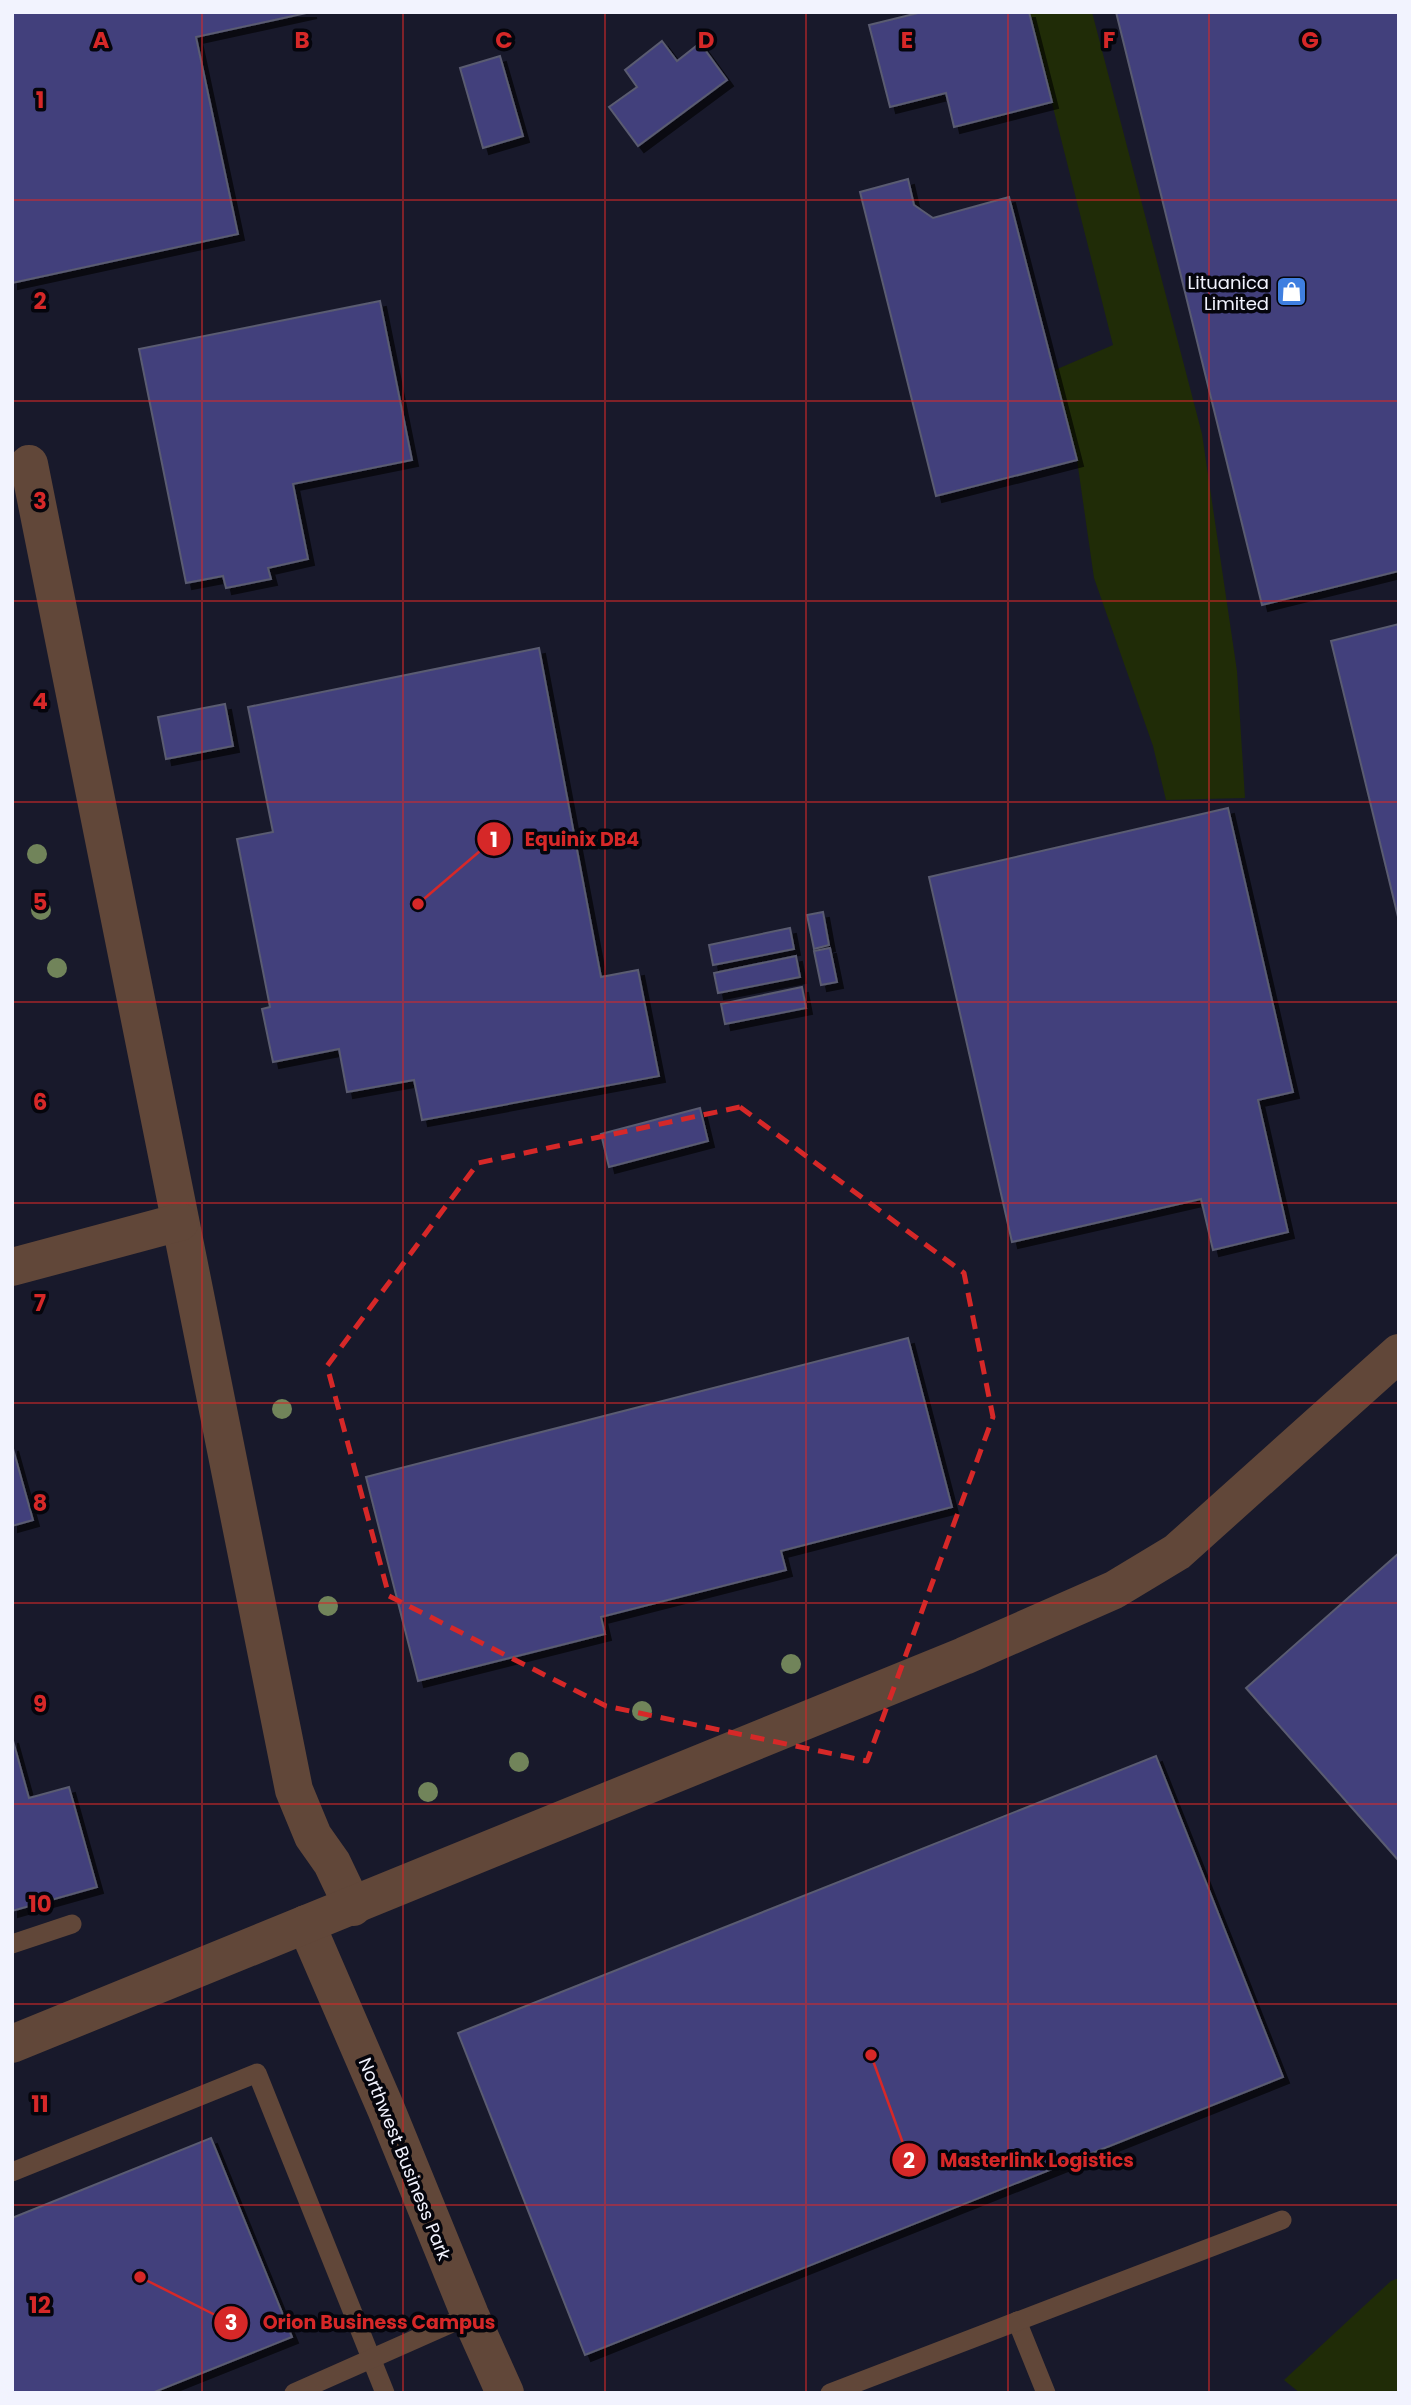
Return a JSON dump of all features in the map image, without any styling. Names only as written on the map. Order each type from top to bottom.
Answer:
[{"type":"street","points":[[20,466],[180,1222],[294,1790],[313,1836],[332,1863],[353,1907]]},
{"type":"street","points":[[12,1267],[180,1222]]},
{"type":"street","points":[[12,2044],[964,1656],[1114,1590],[1177,1552],[1399,1353]]},
{"type":"street","name":"Northwest Business Park","points":[[306,1924],[505,2393]]},
{"type":"lane","points":[[12,1944],[72,1924]]},
{"type":"lane","points":[[12,2172],[257,2073],[386,2393]]},
{"type":"lane","points":[[830,2393],[1282,2220]]},
{"type":"lane","points":[[294,2393],[470,2315]]},
{"type":"lane","points":[[1017,2321],[1046,2393]]},
{"type":"highlighted area","points":[[740,1107],[964,1273],[993,1417],[867,1761],[606,1706],[389,1596],[327,1366],[478,1163]]},
{"type":"green space","points":[[1029,12],[1092,12],[1202,434],[1237,671],[1245,798],[1166,800],[1153,746],[1094,578],[1077,460],[1055,370],[1113,345]]},
{"type":"green space","points":[[1399,2278],[1399,2393],[1300,2393],[1284,2380],[1391,2281]]},
{"type":"building","points":[[12,12],[311,12],[196,37],[238,234],[12,283]]},
{"type":"building","points":[[922,12],[1029,12],[1052,102],[954,127],[946,93],[890,107],[869,25]]},
{"type":"building","name":"Lituanica Limited","points":[[1116,12],[1399,12],[1399,571],[1262,605]]},
{"type":"building","points":[[662,41],[677,61],[700,43],[727,80],[638,146],[609,107],[637,87],[625,70]]},
{"type":"building","points":[[500,56],[523,136],[483,148],[460,68]]},
{"type":"building","points":[[908,179],[914,205],[933,218],[1009,197],[1077,460],[936,496],[860,192]]},
{"type":"building","points":[[380,301],[412,460],[293,484],[308,559],[268,568],[271,579],[226,588],[223,576],[186,583],[139,349]]},
{"type":"building","points":[[1399,624],[1399,921],[1331,641]]},
{"type":"building","points":[[539,648],[601,977],[638,970],[659,1076],[422,1120],[414,1080],[347,1092],[339,1049],[273,1062],[262,1009],[270,1007],[237,839],[273,832],[248,707]]},
{"type":"building","points":[[225,704],[233,746],[166,759],[158,717]]},
{"type":"building","points":[[1228,808],[1293,1092],[1258,1100],[1288,1232],[1213,1250],[1201,1199],[1012,1242],[929,877]]},
{"type":"building","points":[[823,912],[829,945],[814,949],[807,915]]},
{"type":"building","points":[[790,928],[794,949],[713,965],[709,945]]},
{"type":"building","points":[[830,948],[837,982],[821,985],[814,951]]},
{"type":"building","points":[[796,956],[800,977],[718,993],[714,973]]},
{"type":"building","points":[[802,987],[806,1008],[725,1024],[721,1004]]},
{"type":"building","points":[[700,1108],[708,1141],[609,1167],[601,1134]]},
{"type":"building","points":[[908,1338],[952,1507],[781,1551],[786,1570],[601,1617],[605,1634],[418,1681],[366,1477]]},
{"type":"building","points":[[12,1445],[33,1520],[12,1526]]},
{"type":"building","points":[[1399,1553],[1399,1861],[1246,1688]]},
{"type":"building","points":[[12,1737],[29,1798],[69,1787],[97,1887],[12,1911]]},
{"type":"building","points":[[1156,1756],[1283,2077],[585,2355],[458,2033]]},
{"type":"building","points":[[211,2138],[292,2337],[152,2393],[12,2393],[12,2218]]},
{"type":"place","name":"Lituanica Limited","points":[[1292,292]]},
{"type":"place","name":"Equinix DB4","points":[[418,904]]},
{"type":"place","name":"Masterlink Logistics","points":[[871,2055]]},
{"type":"place","name":"Orion Business Campus","points":[[140,2277]]}]
